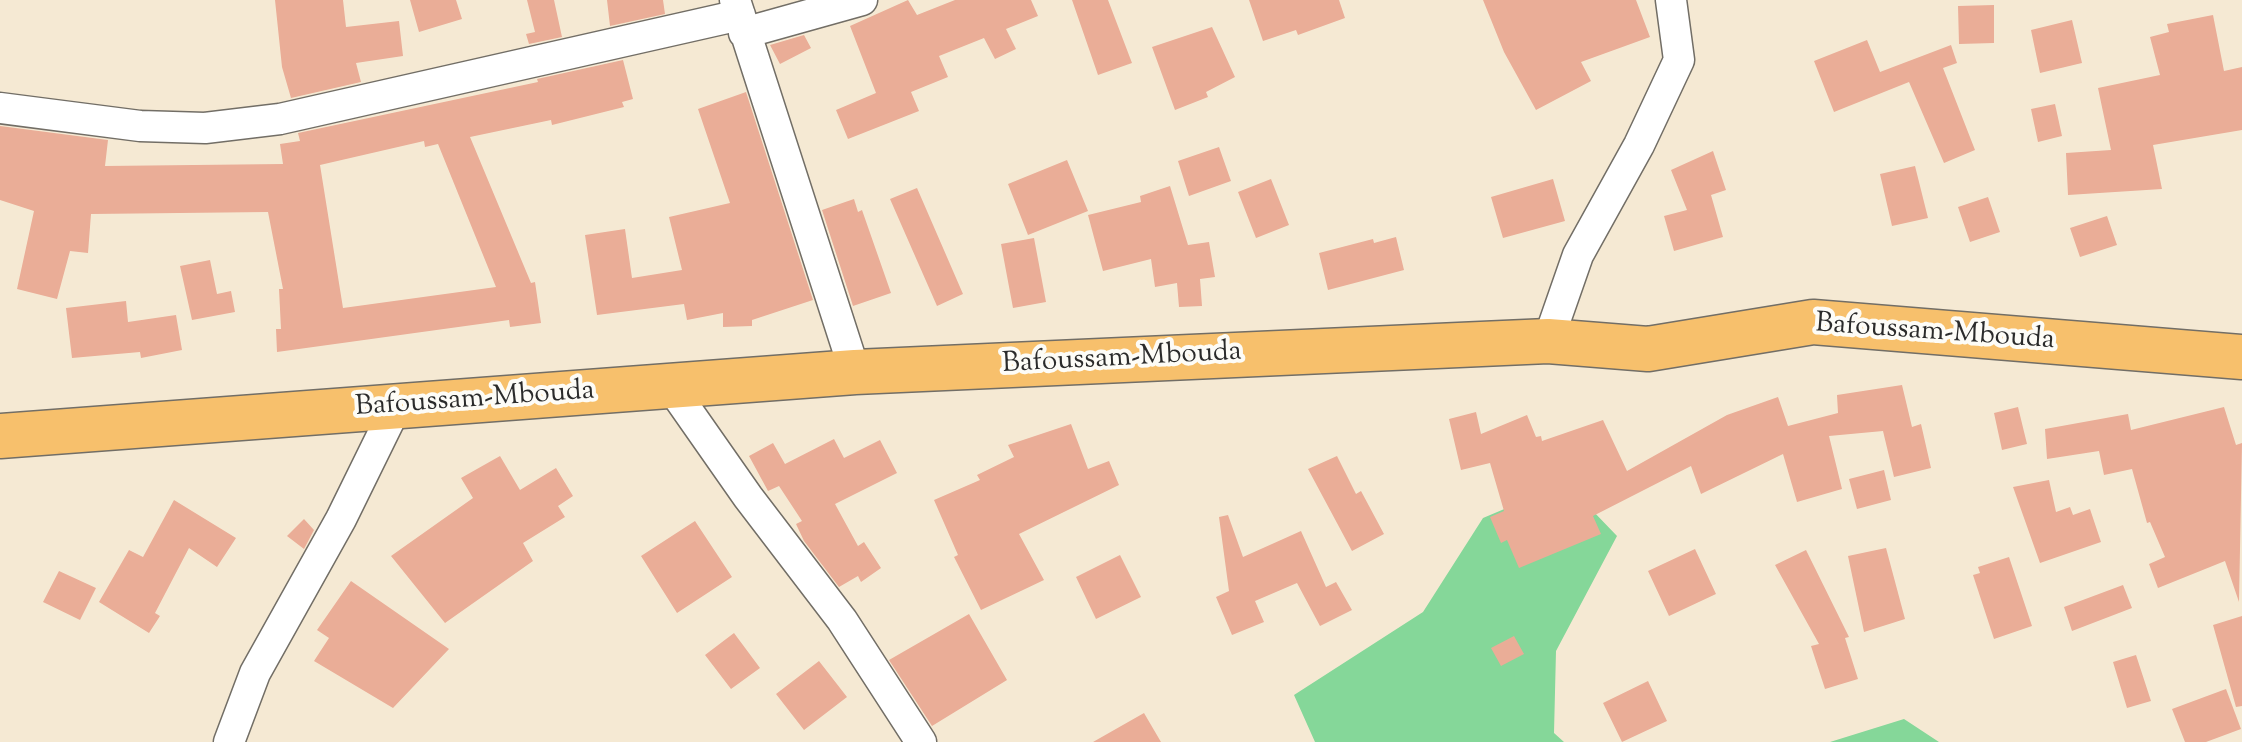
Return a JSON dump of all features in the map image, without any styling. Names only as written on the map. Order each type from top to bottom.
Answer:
[{"type":"highway","name":"Bafoussam-Mbouda","points":[[0,436],[855,372],[1548,341],[1648,349],[1813,322],[2242,357]]},
{"type":"street","points":[[0,108],[140,126],[205,128],[250,123],[740,16],[862,0]]},
{"type":"street","points":[[1548,341],[1578,255],[1639,145],[1679,60],[1671,0]]},
{"type":"street","points":[[740,16],[855,372]]},
{"type":"street","points":[[671,387],[757,510],[842,620],[921,742]]},
{"type":"street","points":[[229,742],[255,673],[341,519],[396,407]]},
{"type":"green space","points":[[1566,483],[1617,536],[1556,651],[1554,733],[1564,742],[1315,742],[1294,695],[1423,612],[1483,518]]},
{"type":"green space","points":[[1904,719],[1939,742],[1830,742]]},
{"type":"building","points":[[275,0],[343,0],[346,27],[399,21],[403,56],[356,63],[361,82],[291,98],[282,67]]},
{"type":"building","points":[[410,0],[456,0],[462,19],[419,32]]},
{"type":"building","points":[[527,0],[554,0],[562,37],[529,44],[526,34],[535,32]]},
{"type":"building","points":[[607,0],[663,0],[665,14],[610,26]]},
{"type":"building","points":[[908,0],[917,15],[955,0],[1031,0],[1038,16],[1006,29],[1016,49],[995,59],[984,38],[939,56],[948,77],[911,92],[919,111],[848,139],[836,110],[876,93],[850,26]]},
{"type":"building","points":[[1072,0],[1108,0],[1132,63],[1098,75]]},
{"type":"building","points":[[1249,0],[1339,0],[1345,18],[1298,35],[1296,30],[1263,41]]},
{"type":"building","points":[[1483,0],[1636,0],[1650,37],[1581,62],[1591,81],[1536,110],[1504,52]]},
{"type":"building","points":[[1994,5],[1994,43],[1959,44],[1958,6]]},
{"type":"building","points":[[2213,15],[2224,71],[2242,67],[2242,130],[2153,145],[2162,189],[2068,195],[2066,153],[2111,150],[2098,88],[2160,75],[2150,37],[2169,32],[2167,24]]},
{"type":"building","points":[[2072,20],[2082,63],[2040,73],[2031,30]]},
{"type":"building","points":[[1212,27],[1235,77],[1206,92],[1208,97],[1175,110],[1152,47]]},
{"type":"building","points":[[804,35],[811,48],[780,64],[770,45]]},
{"type":"building","points":[[1867,40],[1880,72],[1951,45],[1957,63],[1943,68],[1975,150],[1944,163],[1909,82],[1834,112],[1814,61]]},
{"type":"building","points":[[623,60],[633,99],[622,102],[624,107],[552,125],[551,120],[470,137],[531,283],[535,282],[541,323],[510,327],[509,320],[277,352],[276,329],[281,329],[279,289],[283,289],[268,212],[91,214],[88,253],[70,251],[57,299],[17,289],[34,211],[0,200],[0,126],[108,140],[105,166],[283,164],[280,144],[300,141],[298,133],[538,82],[537,79]],"holes":[[[424,141],[425,147],[438,144],[496,287],[343,308],[320,165]]]},
{"type":"building","points":[[746,92],[813,300],[752,320],[752,326],[723,327],[723,313],[687,320],[684,304],[597,315],[585,235],[625,229],[632,278],[682,270],[669,217],[730,203],[698,109]]},
{"type":"building","points":[[2055,104],[2062,136],[2038,142],[2031,109]]},
{"type":"building","points":[[1219,147],[1231,181],[1189,196],[1178,161]]},
{"type":"building","points":[[1713,151],[1726,190],[1711,195],[1723,237],[1674,251],[1664,216],[1687,210],[1671,170]]},
{"type":"building","points":[[1067,160],[1088,211],[1028,235],[1008,184]]},
{"type":"building","points":[[1915,166],[1928,218],[1892,226],[1880,174]]},
{"type":"building","points":[[1271,179],[1289,225],[1256,238],[1238,192]]},
{"type":"building","points":[[1553,179],[1565,221],[1503,238],[1491,197]]},
{"type":"building","points":[[1170,186],[1188,245],[1209,242],[1215,277],[1200,279],[1202,306],[1179,307],[1177,283],[1155,287],[1151,259],[1103,271],[1088,215],[1141,202],[1140,196]]},
{"type":"building","points":[[917,188],[963,294],[937,306],[890,199]]},
{"type":"building","points":[[1988,197],[2000,232],[1970,242],[1958,207]]},
{"type":"building","points":[[854,199],[858,212],[862,210],[891,293],[853,306],[822,210]]},
{"type":"building","points":[[2107,216],[2117,245],[2080,257],[2070,228]]},
{"type":"building","points":[[1396,237],[1404,270],[1328,290],[1319,253],[1373,239],[1374,243]]},
{"type":"building","points":[[1034,238],[1046,302],[1013,308],[1001,244]]},
{"type":"building","points":[[210,260],[217,294],[231,291],[235,312],[192,320],[180,266]]},
{"type":"building","points":[[126,301],[128,322],[176,315],[182,350],[141,358],[140,352],[72,358],[66,308]]},
{"type":"building","points":[[1902,385],[1912,427],[1921,424],[1931,468],[1894,477],[1883,431],[1829,436],[1842,489],[1797,502],[1783,454],[1701,494],[1691,466],[1593,516],[1601,534],[1519,568],[1507,540],[1501,543],[1490,517],[1504,511],[1490,463],[1461,470],[1449,419],[1476,412],[1481,434],[1527,415],[1536,437],[1541,436],[1542,441],[1603,420],[1627,471],[1727,415],[1778,397],[1788,426],[1838,413],[1837,395]]},
{"type":"building","points":[[2018,407],[2027,444],[2002,450],[1994,413]]},
{"type":"building","points":[[2224,407],[2236,445],[2242,443],[2239,602],[2225,561],[2158,588],[2149,564],[2165,557],[2150,522],[2147,523],[2132,469],[2104,475],[2099,451],[2047,459],[2045,429],[2128,414],[2131,430]]},
{"type":"building","points":[[1071,424],[1088,469],[1109,461],[1119,485],[1019,534],[1044,580],[981,610],[954,557],[958,555],[934,500],[980,480],[977,475],[1014,457],[1008,445]]},
{"type":"building","points":[[834,439],[844,458],[880,440],[897,473],[835,504],[858,546],[864,542],[881,568],[861,582],[858,576],[839,587],[804,541],[796,524],[802,521],[779,486],[768,491],[749,456],[773,443],[785,464]]},
{"type":"building","points":[[500,456],[520,490],[556,468],[573,496],[558,506],[565,517],[523,543],[533,561],[445,623],[391,556],[473,498],[461,478]]},
{"type":"building","points":[[1337,456],[1356,494],[1361,491],[1384,534],[1352,551],[1308,469]]},
{"type":"building","points":[[1884,470],[1891,500],[1857,509],[1849,479]]},
{"type":"building","points":[[2049,480],[2056,512],[2070,507],[2073,515],[2090,509],[2101,542],[2040,563],[2013,487]]},
{"type":"building","points":[[174,500],[236,538],[217,567],[189,548],[155,613],[160,616],[149,633],[99,602],[129,550],[143,557]]},
{"type":"building","points":[[1228,515],[1243,557],[1301,531],[1326,587],[1336,582],[1352,610],[1320,626],[1297,583],[1255,601],[1264,622],[1232,635],[1216,597],[1229,591],[1219,517]]},
{"type":"building","points":[[304,519],[314,530],[304,549],[287,536]]},
{"type":"building","points":[[695,521],[732,577],[677,613],[641,556]]},
{"type":"building","points":[[1886,548],[1905,619],[1864,632],[1848,556]]},
{"type":"building","points":[[1695,549],[1716,594],[1669,616],[1648,571]]},
{"type":"building","points":[[1806,550],[1849,637],[1845,638],[1858,679],[1825,689],[1811,646],[1819,644],[1775,565]]},
{"type":"building","points":[[1120,555],[1141,597],[1096,619],[1076,577]]},
{"type":"building","points":[[2009,557],[2032,626],[1994,639],[1973,575],[1980,573],[1978,567]]},
{"type":"building","points":[[59,571],[96,588],[80,620],[43,602]]},
{"type":"building","points":[[351,581],[449,649],[393,708],[314,661],[329,638],[317,630]]},
{"type":"building","points":[[2123,585],[2132,608],[2072,631],[2064,607]]},
{"type":"building","points":[[969,614],[1007,680],[932,726],[889,660]]},
{"type":"building","points":[[2242,616],[2242,706],[2236,707],[2213,625]]},
{"type":"building","points":[[734,633],[760,668],[731,689],[705,655]]},
{"type":"building","points":[[1514,636],[1524,654],[1501,666],[1491,648]]},
{"type":"building","points":[[2136,655],[2151,701],[2127,708],[2113,662]]},
{"type":"building","points":[[819,661],[847,697],[804,730],[776,694]]},
{"type":"building","points":[[1648,681],[1667,721],[1622,742],[1603,703]]},
{"type":"building","points":[[2226,689],[2241,729],[2206,742],[2185,742],[2172,709]]},
{"type":"building","points":[[1144,713],[1161,742],[1093,742]]}]
